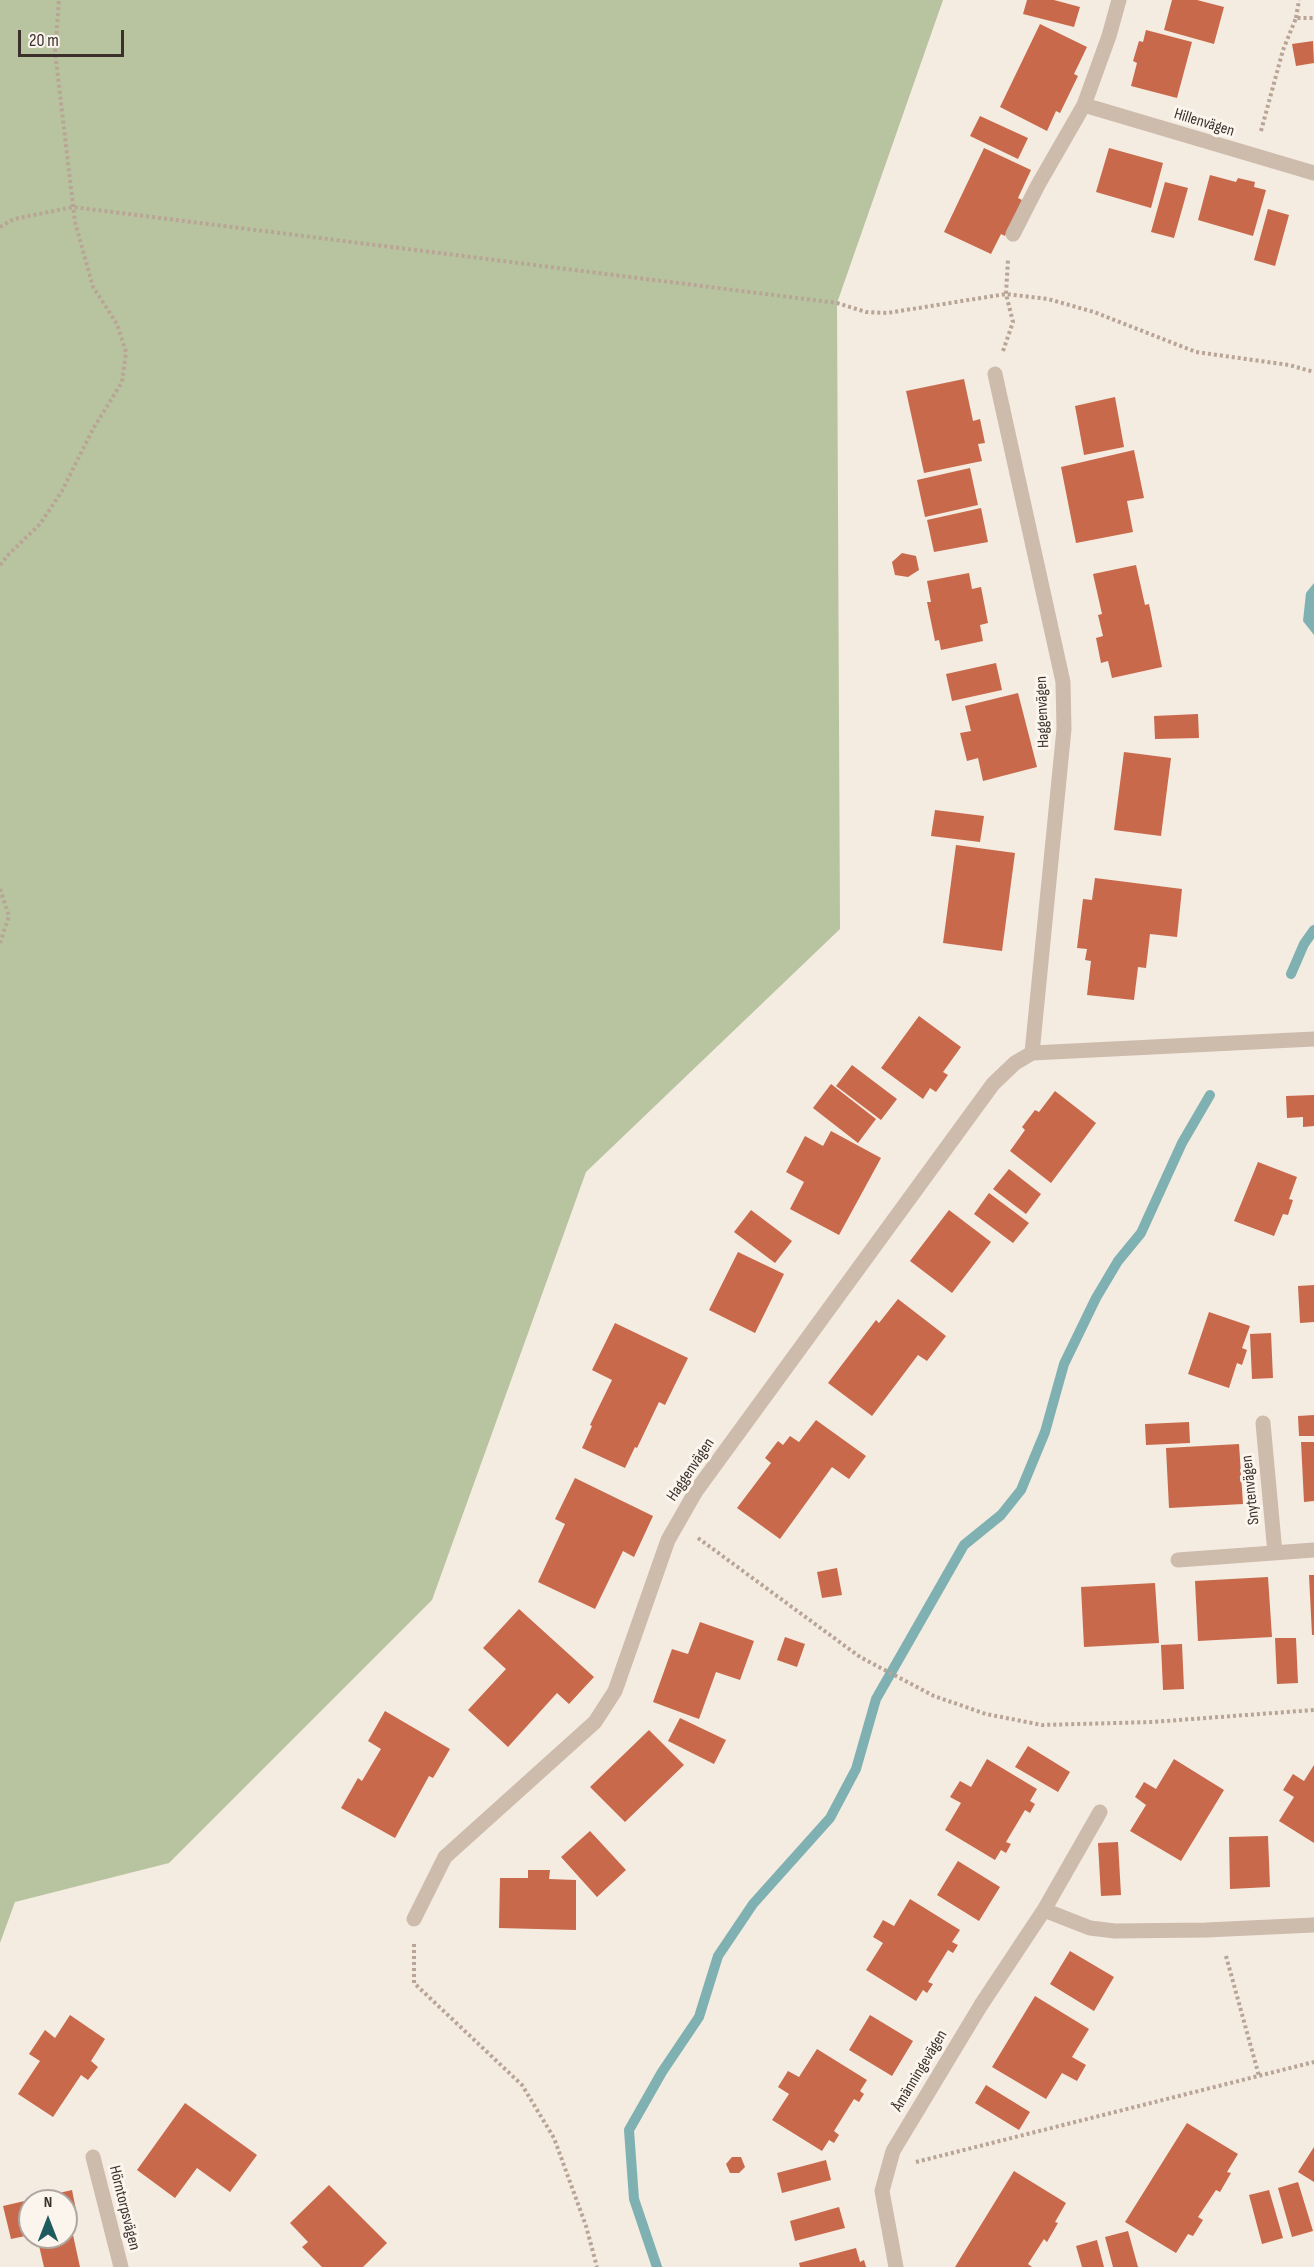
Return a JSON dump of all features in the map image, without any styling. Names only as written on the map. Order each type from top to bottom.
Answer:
[{"type":"street","points":[[1013,234],[1084,105],[1109,36],[1119,0]]},
{"type":"street","name":"Hillenvägen","points":[[1084,105],[1314,173]]},
{"type":"street","name":"Haggenvägen","points":[[414,1919],[445,1857],[596,1722],[615,1691],[668,1540],[696,1491],[993,1084],[1015,1064],[1032,1053],[1064,729],[1063,682],[995,374]]},
{"type":"street","points":[[1032,1053],[1314,1039]]},
{"type":"street","name":"Snytenvägen","points":[[1263,1423],[1275,1553]]},
{"type":"street","points":[[1178,1560],[1314,1550]]},
{"type":"street","name":"Åmänningevägen","points":[[896,2267],[882,2191],[893,2151],[970,2024],[1044,1910],[1100,1812]]},
{"type":"street","points":[[1044,1910],[1090,1928],[1114,1931],[1314,1924]]},
{"type":"street","name":"Hörntorpsvägen","points":[[93,2157],[121,2267]]},
{"type":"path","points":[[0,565],[40,524],[62,491],[93,429],[122,382],[126,352],[117,324],[93,287],[75,222],[55,52],[59,0]]},
{"type":"path","points":[[1255,157],[1270,92],[1296,18],[1299,0]]},
{"type":"path","points":[[1296,18],[1314,18]]},
{"type":"path","points":[[0,227],[14,219],[47,210],[73,207],[837,303],[866,312],[887,314],[1006,294],[1048,298],[1094,312],[1196,352],[1289,365],[1314,372]]},
{"type":"path","points":[[995,374],[1013,322],[1006,294],[1013,234]]},
{"type":"path","points":[[0,889],[9,916],[0,943]]},
{"type":"path","points":[[677,1525],[692,1533],[860,1658],[934,1696],[986,1714],[1042,1725],[1152,1722],[1314,1710]]},
{"type":"path","points":[[414,1919],[414,1983],[522,2085],[554,2138],[597,2267]]},
{"type":"path","points":[[1218,1929],[1259,2076]]},
{"type":"path","points":[[886,2170],[1314,2062]]},
{"type":"green space","points":[[0,0],[943,0],[837,303],[840,929],[586,1172],[432,1600],[169,1863],[15,1902],[0,1943]]},
{"type":"water","points":[[1314,583],[1314,635],[1303,621],[1306,593]]},
{"type":"building","points":[[1027,0],[1054,0],[1080,7],[1074,27],[1023,14]]},
{"type":"building","points":[[1172,0],[1197,0],[1224,7],[1214,44],[1164,30]]},
{"type":"building","points":[[1040,24],[1087,47],[1074,74],[1078,76],[1060,113],[1056,111],[1047,131],[1000,107]]},
{"type":"building","points":[[1146,30],[1192,42],[1177,98],[1131,86],[1137,63],[1133,61],[1139,41],[1143,42]]},
{"type":"building","points":[[1313,41],[1314,63],[1296,66],[1292,44]]},
{"type":"building","points":[[980,116],[1028,138],[1018,159],[970,136]]},
{"type":"building","points":[[984,148],[1031,170],[1018,198],[1022,200],[1005,236],[1001,234],[991,254],[944,232]]},
{"type":"building","points":[[1109,148],[1163,163],[1151,208],[1096,192]]},
{"type":"building","points":[[1210,175],[1236,182],[1238,178],[1255,182],[1254,187],[1266,190],[1253,236],[1198,220]]},
{"type":"building","points":[[1165,182],[1188,188],[1174,238],[1151,232]]},
{"type":"building","points":[[1268,209],[1289,215],[1275,266],[1254,260]]},
{"type":"building","points":[[964,379],[973,421],[980,419],[985,443],[978,444],[982,461],[924,473],[906,391]]},
{"type":"building","points":[[1115,397],[1124,447],[1084,455],[1075,406]]},
{"type":"building","points":[[1134,450],[1144,498],[1127,501],[1133,532],[1076,543],[1061,467]]},
{"type":"building","points":[[970,468],[978,505],[925,517],[917,480]]},
{"type":"building","points":[[981,508],[988,542],[934,552],[927,520]]},
{"type":"building","points":[[902,553],[916,556],[919,570],[908,577],[895,575],[892,562]]},
{"type":"building","points":[[1136,565],[1145,605],[1149,604],[1162,667],[1112,678],[1108,661],[1101,663],[1096,638],[1103,636],[1098,615],[1102,614],[1093,574]]},
{"type":"building","points":[[969,573],[972,589],[981,587],[988,623],[980,625],[983,641],[941,650],[939,640],[935,641],[927,602],[931,602],[927,581]]},
{"type":"building","points":[[996,663],[1002,690],[952,701],[946,674]]},
{"type":"building","points":[[1018,693],[1037,767],[983,781],[978,758],[967,761],[960,733],[971,731],[965,706]]},
{"type":"building","points":[[1198,714],[1199,738],[1155,739],[1154,716]]},
{"type":"building","points":[[1124,752],[1171,758],[1161,836],[1114,830]]},
{"type":"building","points":[[935,810],[984,816],[980,842],[931,836]]},
{"type":"building","points":[[956,845],[1015,853],[1002,951],[943,943]]},
{"type":"building","points":[[1095,878],[1182,889],[1177,937],[1150,934],[1146,968],[1138,967],[1134,1000],[1087,995],[1091,961],[1085,960],[1087,949],[1077,948],[1083,899],[1092,900]]},
{"type":"building","points":[[919,1016],[961,1047],[943,1072],[948,1075],[936,1092],[930,1088],[923,1099],[881,1068]]},
{"type":"building","points":[[852,1065],[897,1099],[881,1120],[836,1086]]},
{"type":"building","points":[[831,1084],[876,1119],[858,1143],[813,1108]]},
{"type":"building","points":[[1055,1091],[1096,1123],[1051,1183],[1010,1151],[1025,1130],[1022,1127],[1035,1110],[1039,1112]]},
{"type":"building","points":[[1314,1095],[1314,1126],[1303,1127],[1303,1117],[1287,1118],[1286,1096]]},
{"type":"building","points":[[831,1131],[881,1158],[839,1235],[790,1209],[804,1182],[786,1172],[805,1136],[823,1146]]},
{"type":"building","points":[[1258,1162],[1297,1177],[1289,1199],[1293,1200],[1288,1215],[1283,1214],[1274,1236],[1234,1221]]},
{"type":"building","points":[[1009,1169],[1041,1194],[1026,1214],[993,1189]]},
{"type":"building","points":[[989,1193],[1029,1223],[1013,1243],[974,1214]]},
{"type":"building","points":[[751,1210],[792,1241],[775,1263],[734,1232]]},
{"type":"building","points":[[949,1210],[991,1242],[952,1293],[910,1261]]},
{"type":"building","points":[[738,1252],[784,1274],[755,1333],[709,1310]]},
{"type":"building","points":[[1314,1285],[1314,1322],[1300,1323],[1298,1286]]},
{"type":"building","points":[[898,1299],[946,1336],[927,1361],[918,1355],[872,1416],[828,1383],[876,1320],[879,1323]]},
{"type":"building","points":[[1209,1312],[1250,1326],[1242,1348],[1247,1350],[1242,1365],[1237,1363],[1229,1388],[1188,1374]]},
{"type":"building","points":[[615,1323],[688,1358],[665,1405],[659,1402],[625,1468],[582,1448],[592,1426],[590,1425],[612,1380],[592,1370]]},
{"type":"building","points":[[1271,1333],[1273,1378],[1252,1379],[1250,1334]]},
{"type":"building","points":[[1314,1415],[1314,1436],[1299,1436],[1298,1416]]},
{"type":"building","points":[[816,1420],[866,1456],[849,1479],[832,1467],[780,1539],[737,1508],[771,1463],[765,1458],[778,1441],[783,1445],[790,1436],[799,1442]]},
{"type":"building","points":[[1189,1422],[1190,1443],[1146,1445],[1145,1424]]},
{"type":"building","points":[[1301,1442],[1314,1442],[1314,1501],[1304,1502]]},
{"type":"building","points":[[1239,1444],[1243,1504],[1169,1508],[1166,1448]]},
{"type":"building","points":[[575,1478],[653,1516],[634,1557],[623,1551],[595,1609],[538,1582],[565,1524],[555,1519]]},
{"type":"building","points":[[837,1568],[842,1595],[822,1598],[817,1572]]},
{"type":"building","points":[[1309,1575],[1314,1575],[1314,1635],[1312,1635]]},
{"type":"building","points":[[1268,1577],[1272,1637],[1198,1641],[1195,1581]]},
{"type":"building","points":[[1155,1583],[1159,1643],[1084,1647],[1081,1587]]},
{"type":"building","points":[[519,1609],[594,1677],[569,1704],[557,1693],[508,1747],[468,1710],[506,1669],[483,1648]]},
{"type":"building","points":[[700,1622],[754,1641],[740,1680],[716,1672],[699,1719],[653,1702],[672,1649],[688,1654]]},
{"type":"building","points":[[785,1637],[805,1644],[797,1667],[777,1660]]},
{"type":"building","points":[[1275,1638],[1296,1638],[1298,1683],[1277,1684]]},
{"type":"building","points":[[1182,1644],[1184,1689],[1163,1690],[1161,1645]]},
{"type":"building","points":[[385,1711],[450,1749],[433,1778],[429,1776],[395,1838],[341,1808],[358,1778],[362,1781],[381,1749],[368,1741]]},
{"type":"building","points":[[680,1718],[726,1740],[714,1764],[668,1741]]},
{"type":"building","points":[[649,1730],[684,1765],[625,1822],[590,1787]]},
{"type":"building","points":[[1028,1746],[1070,1772],[1058,1792],[1015,1767]]},
{"type":"building","points":[[987,1759],[1037,1789],[1030,1801],[1035,1804],[1030,1813],[1025,1810],[1006,1842],[1011,1844],[1006,1853],[1001,1850],[995,1860],[945,1830],[961,1803],[950,1797],[960,1781],[971,1787]]},
{"type":"building","points":[[1174,1759],[1224,1790],[1181,1861],[1130,1831],[1146,1805],[1135,1797],[1144,1782],[1156,1789]]},
{"type":"building","points":[[1314,1765],[1314,1843],[1279,1821],[1294,1797],[1283,1790],[1293,1774],[1304,1781]]},
{"type":"building","points":[[590,1831],[626,1870],[597,1897],[561,1857]]},
{"type":"building","points":[[1268,1836],[1270,1887],[1230,1889],[1229,1837]]},
{"type":"building","points":[[1118,1842],[1121,1895],[1101,1896],[1098,1843]]},
{"type":"building","points":[[958,1861],[1000,1887],[979,1921],[937,1895]]},
{"type":"building","points":[[528,1870],[550,1870],[549,1879],[576,1880],[576,1930],[499,1928],[500,1878],[528,1878]]},
{"type":"building","points":[[910,1899],[960,1930],[952,1942],[958,1945],[953,1953],[948,1950],[928,1982],[933,1984],[927,1993],[923,1990],[916,2001],[866,1970],[883,1943],[873,1937],[883,1920],[894,1926]]},
{"type":"building","points":[[1070,1951],[1114,1977],[1094,2011],[1050,1984]]},
{"type":"building","points":[[1035,1996],[1089,2029],[1072,2057],[1086,2065],[1077,2081],[1062,2073],[1046,2099],[992,2067]]},
{"type":"building","points":[[70,2015],[105,2039],[91,2061],[98,2067],[88,2080],[81,2075],[53,2117],[18,2094],[40,2061],[29,2054],[45,2030],[55,2038]]},
{"type":"building","points":[[870,2015],[913,2041],[892,2076],[849,2050]]},
{"type":"building","points":[[817,2049],[867,2080],[860,2091],[864,2094],[859,2102],[854,2099],[834,2131],[839,2135],[834,2143],[829,2140],[822,2151],[772,2120],[789,2094],[778,2087],[788,2071],[799,2077]]},
{"type":"building","points":[[986,2085],[1030,2112],[1019,2130],[975,2103]]},
{"type":"building","points":[[185,2103],[257,2155],[230,2192],[197,2168],[175,2198],[137,2170]]},
{"type":"building","points":[[1187,2123],[1238,2154],[1227,2172],[1231,2173],[1220,2192],[1216,2190],[1198,2217],[1203,2220],[1193,2236],[1188,2234],[1176,2253],[1125,2222]]},
{"type":"building","points":[[1314,2147],[1314,2182],[1298,2172]]},
{"type":"building","points":[[732,2157],[741,2157],[745,2167],[739,2173],[730,2173],[726,2164]]},
{"type":"building","points":[[826,2160],[831,2180],[782,2193],[777,2173]]},
{"type":"building","points":[[1014,2171],[1066,2203],[1047,2242],[1044,2239],[1028,2264],[1032,2267],[955,2267]]},
{"type":"building","points":[[1298,2182],[1313,2231],[1292,2237],[1278,2188]]},
{"type":"building","points":[[329,2185],[387,2243],[363,2267],[322,2267],[302,2247],[308,2242],[290,2223]]},
{"type":"building","points":[[1269,2190],[1283,2238],[1262,2244],[1249,2195]]},
{"type":"building","points":[[18,2203],[18,2238],[11,2239],[3,2206]]},
{"type":"building","points":[[839,2207],[845,2228],[795,2241],[790,2221]]},
{"type":"building","points":[[1128,2231],[1138,2267],[1113,2267],[1105,2237]]},
{"type":"building","points":[[1097,2240],[1104,2267],[1082,2267],[1076,2246]]},
{"type":"building","points":[[856,2248],[860,2262],[864,2260],[866,2267],[800,2267],[799,2263]]},
{"type":"building","points":[[40,2249],[76,2249],[80,2267],[44,2267]]},
{"type":"waterway","points":[[1291,974],[1304,944],[1314,930]]},
{"type":"waterway","points":[[657,2267],[634,2199],[629,2130],[662,2072],[699,2017],[718,1956],[753,1904],[830,1818],[856,1769],[876,1699],[964,1545],[1001,1515],[1021,1490],[1045,1432],[1064,1364],[1096,1298],[1118,1261],[1141,1233],[1182,1143],[1210,1095]]}]
